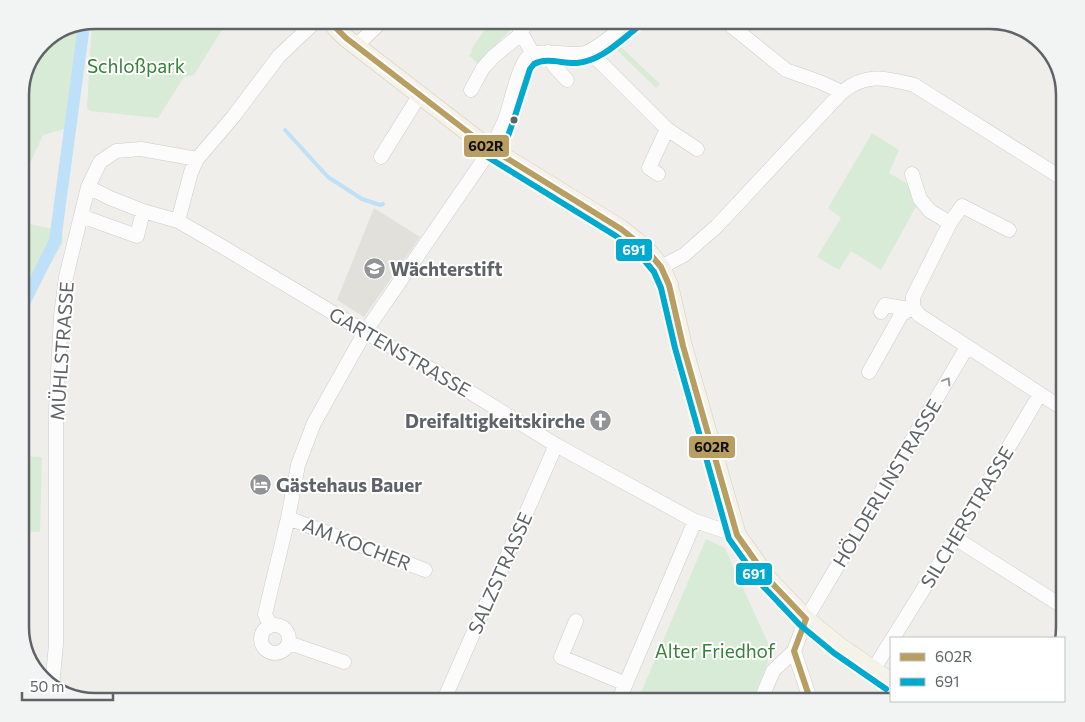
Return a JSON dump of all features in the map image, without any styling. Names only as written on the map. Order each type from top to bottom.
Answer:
[{"type":"main road","points":[[337,29],[420,96],[491,149],[621,229],[645,248],[661,267],[669,285],[683,346],[737,535],[769,580],[806,619],[839,646],[890,681]]},
{"type":"street","points":[[178,221],[191,172],[198,159],[233,117],[278,56],[307,29]]},
{"type":"street","points":[[356,46],[373,29]]},
{"type":"street","points":[[521,29],[533,54]]},
{"type":"street","points":[[270,625],[265,614],[288,518],[298,465],[314,422],[365,332],[491,149],[500,132],[522,65],[527,58],[533,54],[548,52],[574,55],[590,52],[620,29]]},
{"type":"street","points":[[735,29],[786,70],[842,92]]},
{"type":"street","points":[[471,90],[488,62],[522,33]]},
{"type":"street","points":[[548,52],[554,66],[567,80]]},
{"type":"street","points":[[590,52],[668,129],[697,149]]},
{"type":"street","points":[[661,267],[684,255],[717,226],[842,92],[861,81],[877,77],[914,85],[1056,174]]},
{"type":"street","points":[[381,157],[420,96]]},
{"type":"street","points":[[658,174],[649,168],[668,129]]},
{"type":"street","name":"MÜHLSTRASSE","points":[[53,678],[56,644],[56,410],[61,316],[66,277],[88,187],[100,162],[116,151],[141,149],[198,159]]},
{"type":"street","points":[[912,174],[920,199],[930,211],[950,223]]},
{"type":"street","name":"GARTENSTRASSE","points":[[88,187],[144,211],[178,221],[365,332],[452,381],[556,445],[695,521],[737,535]]},
{"type":"street","points":[[869,372],[901,315],[911,308],[913,297],[950,223],[962,206],[1009,230]]},
{"type":"street","points":[[81,216],[137,236],[144,211]]},
{"type":"street","points":[[881,312],[885,305],[911,308],[967,347],[1056,404]]},
{"type":"street","name":"HÖLDERLINSTRASSE","points":[[794,651],[806,619],[967,347]]},
{"type":"street","name":"SILCHERSTRASSE","points":[[894,637],[1040,394]]},
{"type":"street","name":"SALZSTRASSE","points":[[447,693],[556,445]]},
{"type":"street","name":"AM KOCHER","points":[[288,518],[425,570]]},
{"type":"street","points":[[622,693],[695,521]]},
{"type":"street","points":[[955,538],[1056,602]]},
{"type":"street","points":[[576,621],[561,658],[626,684]]},
{"type":"street","points":[[270,625],[277,625],[286,629],[289,636],[284,650],[277,653],[269,652],[262,646],[262,632],[270,625]]},
{"type":"street","points":[[288,643],[344,662]]},
{"type":"street","name":"SILCHERSTRASSE","points":[[873,670],[890,643]]},
{"type":"street","points":[[764,693],[773,671],[794,651],[808,693]]},
{"type":"shaded area","name":"Wächterstift","points":[[374,208],[420,237],[364,317],[337,300]]},
{"type":"green space","name":"Schloßpark","points":[[92,29],[222,29],[194,75],[184,77],[158,118],[90,111],[87,108]]},
{"type":"green space","points":[[485,29],[511,29],[478,64],[470,56],[468,57],[472,52],[471,50]]},
{"type":"green space","points":[[80,31],[71,127],[43,135],[29,165],[29,91],[31,78],[42,55],[51,45]]},
{"type":"green space","points":[[620,46],[660,84],[656,88],[617,50]]},
{"type":"green space","points":[[872,133],[899,150],[889,173],[911,186],[917,205],[881,270],[851,251],[839,270],[817,257],[841,218],[828,208]]},
{"type":"green space","points":[[29,224],[62,231],[63,243],[29,298]]},
{"type":"green space","points":[[29,456],[42,457],[40,532],[29,531]]},
{"type":"green space","name":"Alter Friedhof","points":[[706,539],[725,548],[772,652],[756,693],[641,693]]},
{"type":"waterway","points":[[29,293],[55,241],[83,30]]},
{"type":"waterway","points":[[285,130],[328,177],[362,199],[380,205],[383,204]]},
{"type":"transit line","name":"602R","points":[[337,29],[346,38],[482,143],[621,229],[645,248],[661,267],[669,285],[683,346],[737,535],[769,580],[806,619]]},
{"type":"transit line","name":"691","points":[[499,153],[508,136],[530,69],[534,64],[544,61],[572,63],[586,61],[610,50],[636,29]]},
{"type":"transit line","name":"691","points":[[486,156],[616,236],[639,254],[654,272],[661,288],[675,348],[729,539],[762,585],[800,625],[834,653],[886,689]]},
{"type":"transit line","name":"602R","points":[[806,619],[794,651],[808,693]]},
{"type":"place","name":"Wächterstift","points":[[374,269]]},
{"type":"place","name":"Dreifaltigkeitskirche","points":[[601,421]]},
{"type":"place","name":"Gästehaus Bauer","points":[[260,485]]}]
